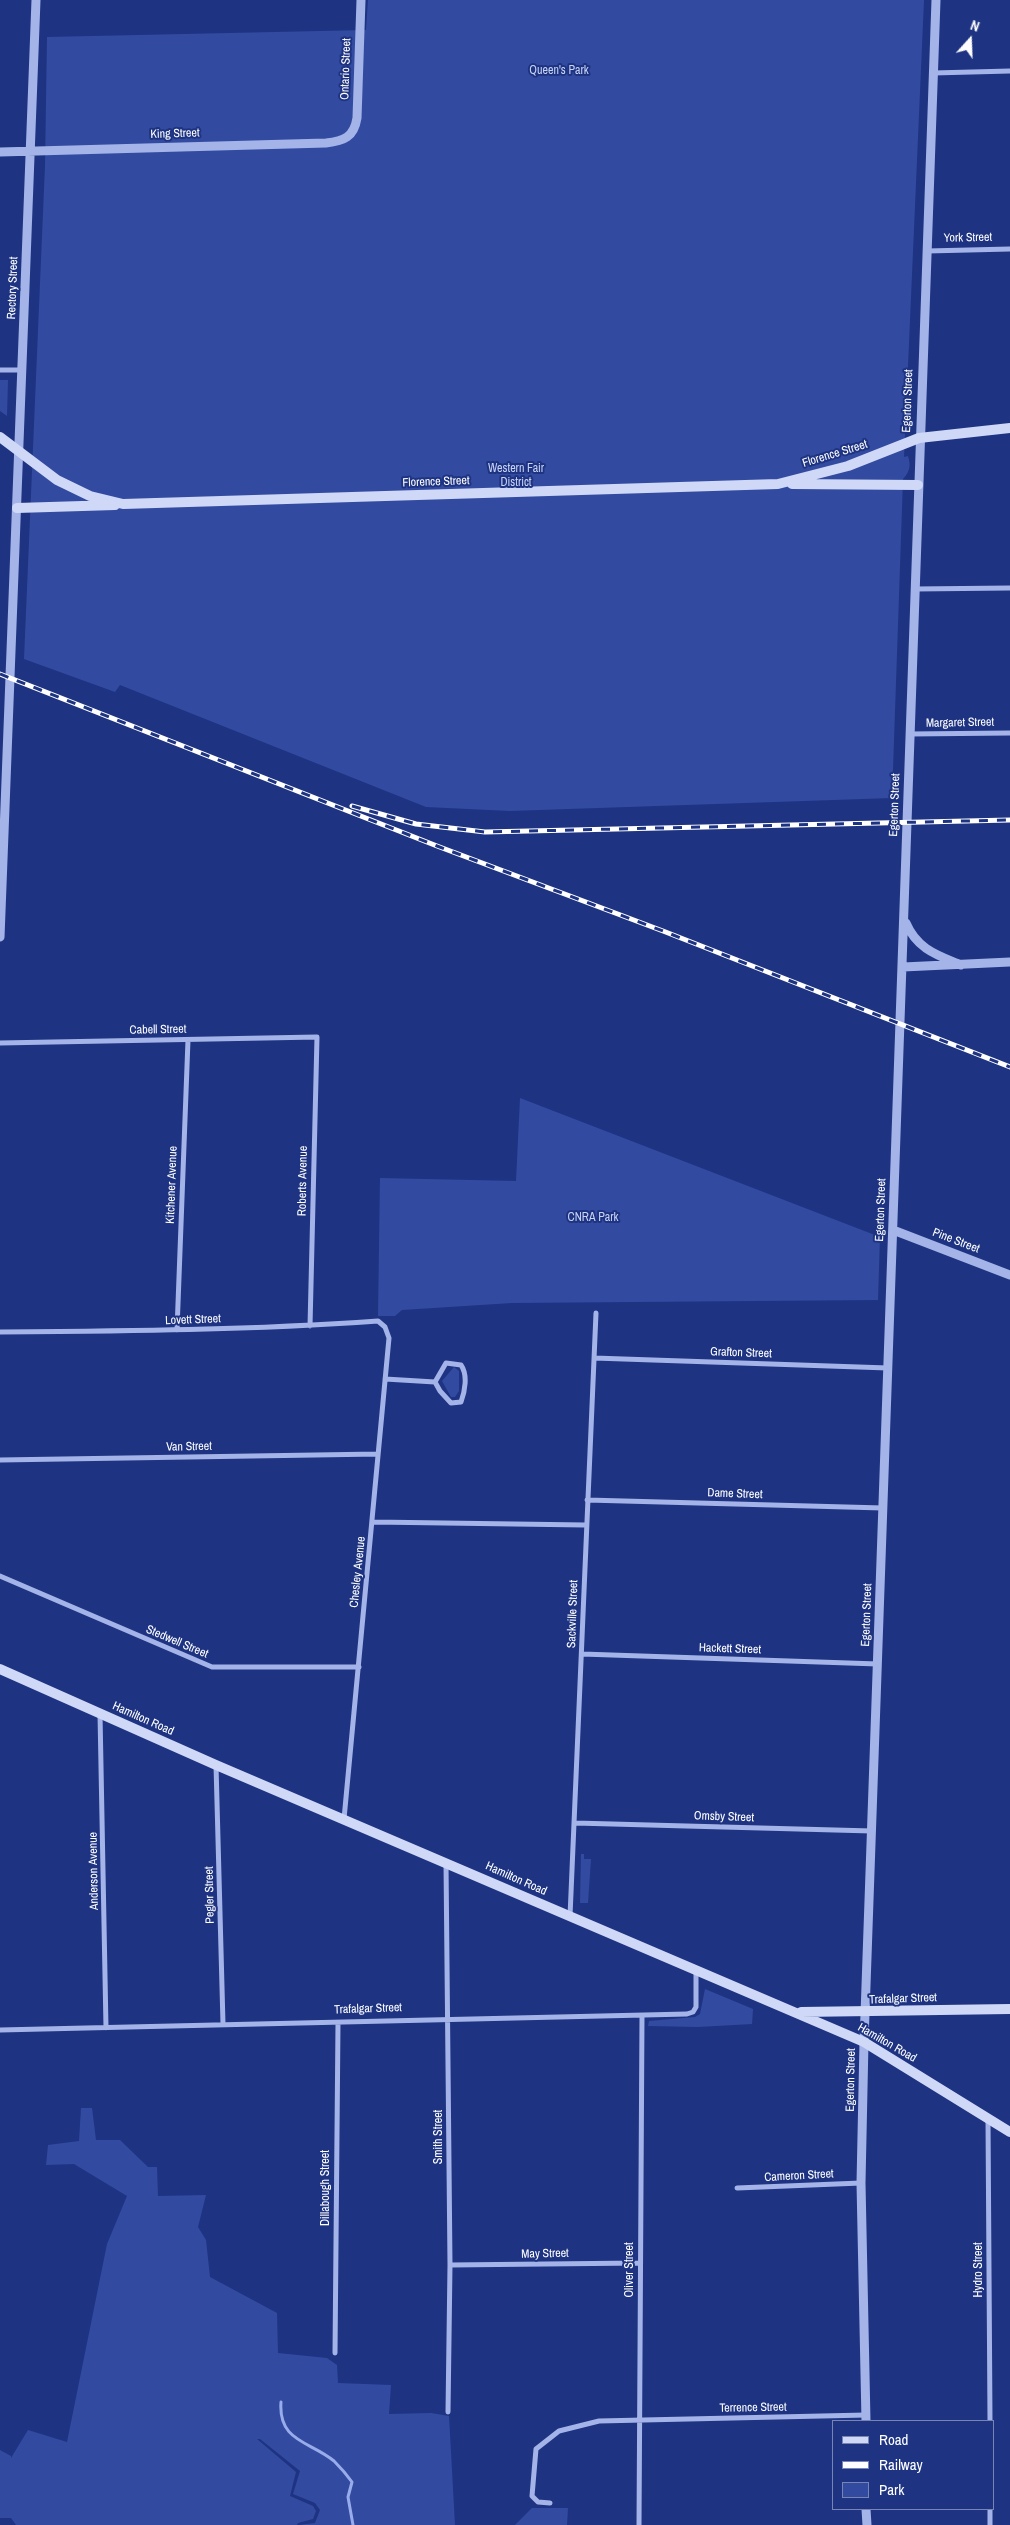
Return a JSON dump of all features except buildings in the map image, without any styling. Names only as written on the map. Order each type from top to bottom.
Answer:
[{"type":"main road","name":"Florence Street","points":[[20,451],[56,480],[90,496],[123,504],[778,484],[848,466],[919,438],[1010,428]]},
{"type":"main road","points":[[0,437],[20,451]]},
{"type":"main road","points":[[778,484],[918,485]]},
{"type":"main road","points":[[17,508],[123,504]]},
{"type":"main road","name":"Hamilton Road","points":[[0,1669],[216,1765],[864,2042],[1010,2132]]},
{"type":"main road","name":"Trafalgar Street","points":[[797,2012],[1010,2008]]},
{"type":"street","name":"Rectory Street","points":[[0,937],[36,0]]},
{"type":"street","name":"Ontario Street","points":[[349,137],[355,128],[358,118],[361,0]]},
{"type":"street","name":"Egerton Street","points":[[866,2418],[861,2183],[864,2042],[903,967],[919,438],[936,0]]},
{"type":"street","points":[[933,73],[1010,72]]},
{"type":"street","name":"King Street","points":[[0,152],[326,143],[339,142],[349,137]]},
{"type":"street","name":"York Street","points":[[927,251],[1010,249]]},
{"type":"street","points":[[0,370],[22,370]]},
{"type":"street","points":[[915,589],[1010,588]]},
{"type":"street","name":"Margaret Street","points":[[910,734],[1010,733]]},
{"type":"street","points":[[904,918],[915,940],[925,949],[964,966]]},
{"type":"street","points":[[903,967],[964,966],[1010,962]]},
{"type":"street","name":"Cabell Street","points":[[0,1043],[317,1037]]},
{"type":"street","name":"Roberts Avenue","points":[[310,1326],[317,1037]]},
{"type":"street","name":"Kitchener Avenue","points":[[177,1330],[188,1040]]},
{"type":"street","name":"Pine Street","points":[[893,1230],[1010,1275]]},
{"type":"street","name":"Sackville Street","points":[[570,1916],[582,1654],[585,1525],[596,1314]]},
{"type":"street","name":"Lovett Street","points":[[0,1332],[177,1330],[310,1326],[378,1321],[385,1327]]},
{"type":"street","name":"Chesley Avenue","points":[[344,1819],[374,1522],[378,1454],[389,1338],[385,1327]]},
{"type":"street","name":"Grafton Street","points":[[594,1358],[888,1368]]},
{"type":"street","points":[[446,1363],[461,1365],[465,1370],[464,1392],[461,1402],[451,1403],[435,1382],[446,1363]]},
{"type":"street","points":[[385,1379],[435,1382]]},
{"type":"street","name":"Van Street","points":[[0,1460],[378,1454]]},
{"type":"street","name":"Dame Street","points":[[587,1500],[883,1508]]},
{"type":"street","points":[[374,1522],[585,1525]]},
{"type":"street","name":"Stedwell Street","points":[[0,1576],[212,1667],[359,1667]]},
{"type":"street","name":"Hackett Street","points":[[582,1654],[878,1664]]},
{"type":"street","name":"Anderson Avenue","points":[[100,1714],[106,2028]]},
{"type":"street","name":"Pegler Street","points":[[216,1765],[223,2024]]},
{"type":"street","name":"Omsby Street","points":[[575,1823],[872,1831]]},
{"type":"street","name":"Smith Street","points":[[446,1862],[450,2265],[448,2412]]},
{"type":"street","name":"Trafalgar Street","points":[[0,2030],[642,2016],[694,2012],[697,2000],[696,1970]]},
{"type":"street","name":"Oliver Street","points":[[639,2525],[642,2016]]},
{"type":"street","name":"Dillabough Street","points":[[335,2352],[338,2023]]},
{"type":"street","name":"Hydro Street","points":[[988,2119],[990,2420]]},
{"type":"street","name":"Cameron Street","points":[[737,2188],[861,2183]]},
{"type":"street","name":"May Street","points":[[450,2265],[640,2263]]},
{"type":"street","name":"Terrence Street","points":[[550,2503],[538,2502],[532,2496],[536,2449],[558,2431],[599,2420],[866,2418]]},
{"type":"street","points":[[866,2510],[867,2525]]},
{"type":"street","points":[[990,2510],[990,2525]]},
{"type":"green space","name":"Western Fair District","points":[[368,0],[924,0],[904,457],[908,456],[910,466],[903,479],[892,798],[510,811],[426,807],[120,685],[115,692],[24,659],[45,166],[47,37],[366,30]]},
{"type":"green space","points":[[0,380],[8,380],[7,416],[0,411]]},
{"type":"green space","name":"CNRA Park","points":[[520,1098],[880,1237],[878,1300],[512,1303],[402,1310],[395,1316],[378,1316],[380,1178],[516,1181]]},
{"type":"green space","points":[[454,1367],[459,1371],[459,1391],[455,1397],[451,1397],[442,1381]]},
{"type":"green space","points":[[581,1854],[584,1854],[584,1859],[591,1859],[588,1903],[580,1903]]},
{"type":"green space","points":[[705,1989],[753,2009],[752,2024],[698,2027],[648,2026],[649,2021],[695,2017],[700,2014]]},
{"type":"green space","points":[[81,2108],[92,2108],[96,2140],[120,2140],[148,2167],[157,2167],[158,2196],[206,2195],[198,2227],[206,2240],[210,2277],[277,2313],[278,2353],[327,2358],[337,2365],[338,2383],[391,2385],[389,2414],[431,2413],[449,2416],[455,2525],[299,2525],[315,2523],[320,2510],[315,2503],[293,2494],[300,2471],[260,2439],[257,2439],[296,2472],[290,2496],[313,2506],[316,2511],[313,2519],[298,2523],[297,2525],[16,2525],[11,2518],[0,2518],[0,2450],[11,2456],[11,2458],[28,2430],[67,2442],[107,2244],[127,2196],[74,2164],[46,2165],[48,2145],[79,2141]]},
{"type":"green space","points":[[532,2508],[568,2508],[567,2525],[515,2525]]},
{"type":"waterway","points":[[281,2402],[281,2415],[290,2433],[334,2461],[352,2482],[348,2497],[353,2525]]},
{"type":"railway","points":[[0,674],[437,846],[663,931],[1010,1067]]},
{"type":"railway","points":[[352,806],[416,824],[485,832],[1010,820]]},
{"type":"park label","name":"Queen's Park","points":[[559,71]]}]
